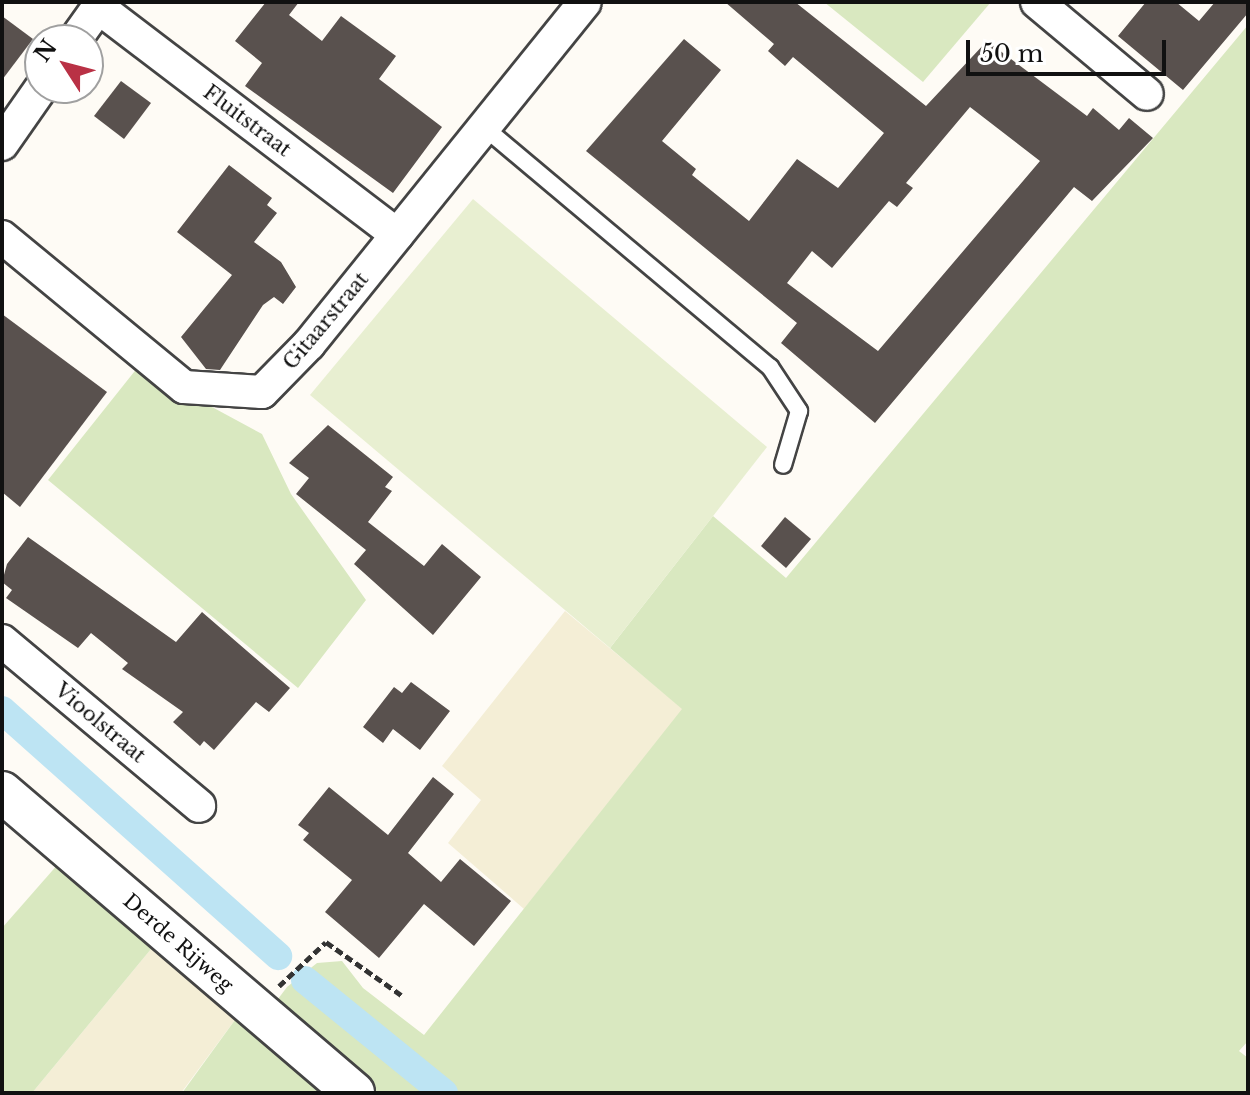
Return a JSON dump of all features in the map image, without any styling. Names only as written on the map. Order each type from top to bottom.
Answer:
[{"type":"street","name":"Gitaarstraat","points":[[2,237],[184,387],[217,394],[262,392],[287,370],[485,128],[582,3]]},
{"type":"street","points":[[86,24],[100,4]]},
{"type":"street","name":"Fluitstraat","points":[[100,4],[397,235]]},
{"type":"street","points":[[1059,9],[1147,94]]},
{"type":"street","points":[[2,144],[30,104]]},
{"type":"street","name":"Vioolstraat","points":[[2,641],[199,806]]},
{"type":"street","name":"Derde Rijweg","points":[[2,792],[354,1093]]},
{"type":"lane","points":[[485,128],[770,367],[799,411],[783,465]]},
{"type":"path","points":[[255,1009],[326,942],[401,995]]},
{"type":"shaded area","points":[[565,611],[683,709],[524,909],[448,843],[481,800],[442,766]]},
{"type":"shaded area","points":[[156,943],[240,1013],[181,1093],[32,1093]]},
{"type":"green space","points":[[824,2],[991,2],[923,82]]},
{"type":"green space","points":[[1248,25],[1248,1041],[1239,1051],[1248,1058],[1248,1093],[376,1093],[288,1018],[275,1003],[287,987],[317,963],[342,961],[363,988],[424,1035],[682,709],[610,648],[713,516],[786,578]]},
{"type":"green space","points":[[473,199],[767,447],[610,648],[310,395]]},
{"type":"green space","points":[[138,367],[262,434],[291,494],[366,600],[298,688],[48,480]]},
{"type":"green space","points":[[59,863],[156,943],[32,1093],[2,1093],[2,928]]},
{"type":"green space","points":[[240,1013],[331,1093],[182,1093]]},
{"type":"building","points":[[266,2],[299,2],[289,15],[322,41],[341,16],[396,56],[379,79],[442,127],[393,193],[245,86],[262,63],[235,41]]},
{"type":"building","points":[[725,2],[795,2],[926,106],[987,41],[1087,116],[1093,108],[1119,130],[1129,118],[1153,138],[1092,201],[1074,187],[875,423],[781,343],[797,323],[586,151],[684,39],[721,70],[662,141],[696,169],[692,175],[749,221],[797,159],[838,188],[884,133],[793,57],[785,66],[768,51],[774,44]],"holes":[[[970,107],[1040,161],[878,351],[787,283],[812,251],[832,268],[889,201],[897,207],[913,188],[906,183]]]},
{"type":"building","points":[[1146,2],[1176,2],[1199,21],[1215,2],[1248,2],[1248,13],[1183,90],[1118,36]]},
{"type":"building","points":[[2,16],[24,32],[24,51],[2,80]]},
{"type":"building","points":[[121,81],[151,103],[124,139],[94,116]]},
{"type":"building","points":[[229,165],[272,198],[267,205],[277,213],[254,242],[281,262],[296,287],[283,304],[274,297],[263,305],[220,370],[206,369],[181,337],[232,275],[177,232]]},
{"type":"building","points":[[2,314],[107,392],[20,507],[2,492]]},
{"type":"building","points":[[328,425],[393,477],[385,487],[392,491],[368,522],[424,566],[442,544],[481,577],[433,635],[354,564],[366,550],[296,494],[309,478],[289,463]]},
{"type":"building","points":[[785,517],[811,539],[786,568],[761,546]]},
{"type":"building","points":[[28,537],[176,642],[202,612],[290,688],[269,712],[256,702],[214,750],[204,741],[200,746],[173,722],[183,712],[122,669],[128,663],[91,633],[78,648],[6,598],[12,590],[2,582],[7,564]]},
{"type":"building","points":[[411,682],[450,711],[420,750],[393,729],[383,743],[363,727],[394,687],[402,693]]},
{"type":"building","points":[[433,777],[454,794],[408,853],[441,882],[460,859],[511,901],[474,946],[424,904],[379,958],[325,912],[352,880],[303,840],[309,833],[298,825],[329,787],[388,835]]},
{"type":"waterway","points":[[2,710],[278,956]]},
{"type":"waterway","points":[[305,980],[444,1093]]}]
